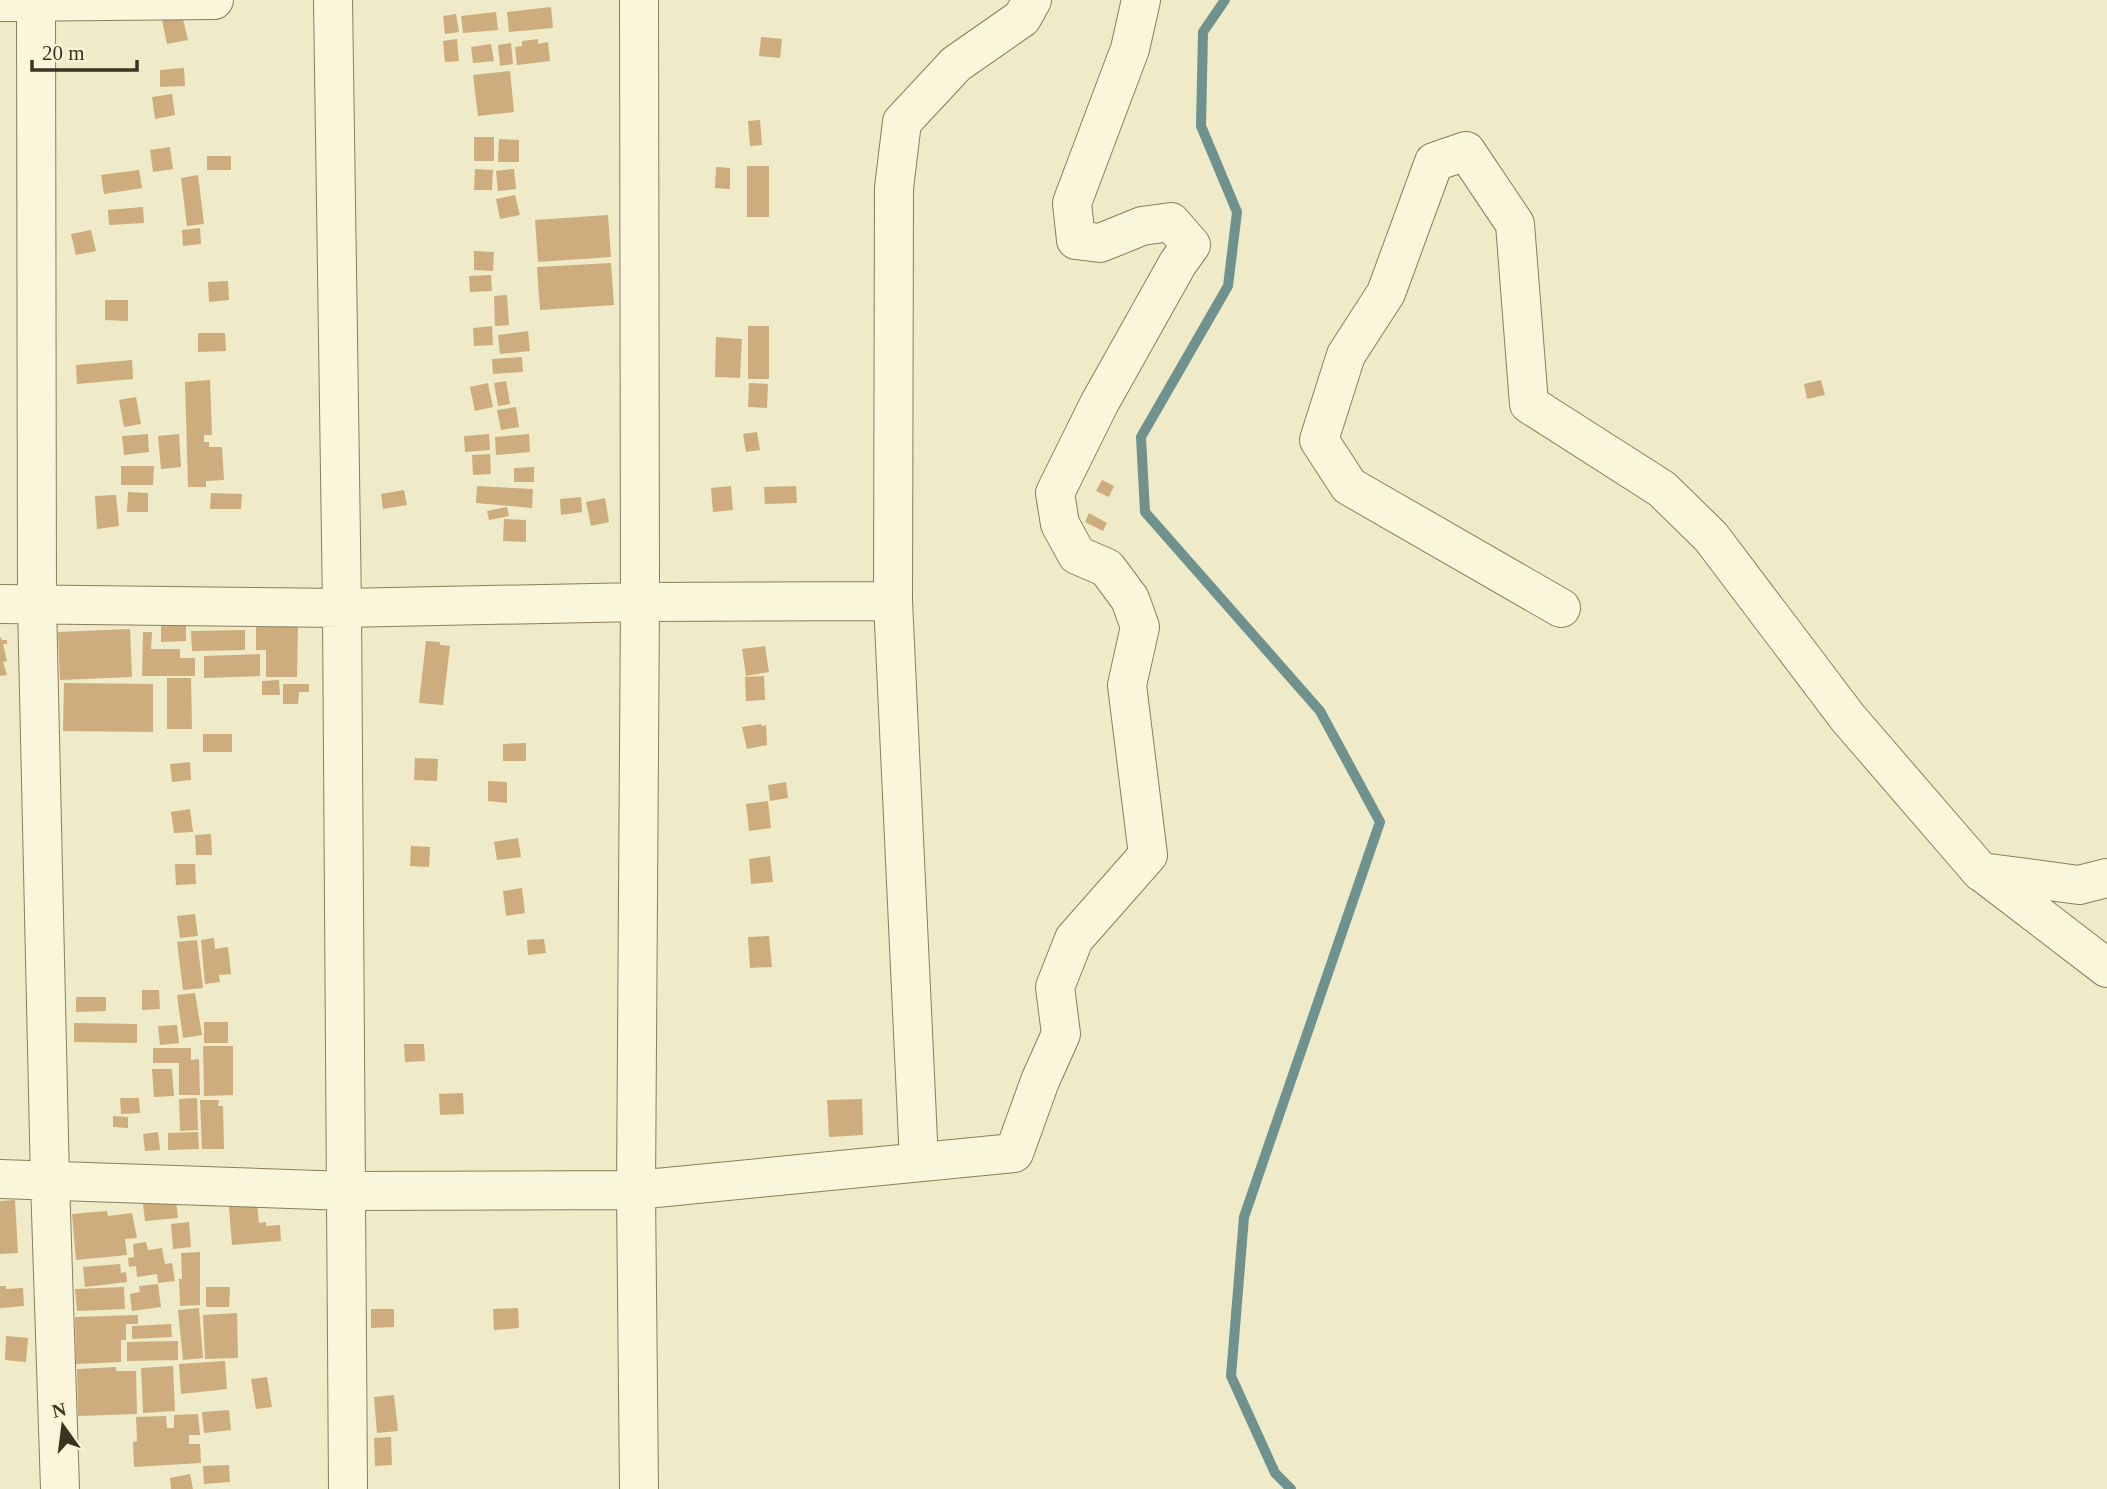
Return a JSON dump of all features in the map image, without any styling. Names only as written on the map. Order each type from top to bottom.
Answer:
[{"type":"street","points":[[60,1489],[50,1181],[19,604],[24,2],[214,0]]},
{"type":"street","points":[[333,0],[342,608],[348,1489]]},
{"type":"street","points":[[639,0],[640,602],[636,1190],[639,1489]]},
{"type":"street","points":[[919,1162],[893,601],[894,188],[902,122],[956,64],[1022,18],[1032,0]]},
{"type":"street","points":[[0,1179],[347,1191],[636,1190],[1014,1153],[1040,1081],[1061,1034],[1055,987],[1074,939],[1100,906],[1148,855],[1127,685],[1140,627],[1130,599],[1107,568],[1077,555],[1060,524],[1055,493],[1099,404],[1178,263],[1191,245],[1171,222],[1142,226],[1100,243],[1076,240],[1072,204],[1130,49],[1141,0]]},
{"type":"street","points":[[1561,608],[1349,486],[1319,440],[1346,355],[1386,293],[1434,162],[1466,151],[1515,224],[1529,404],[1662,489],[1711,537],[1847,718],[1981,872],[2107,968]]},
{"type":"street","points":[[19,604],[342,608],[640,602],[893,601]]},
{"type":"street","points":[[1981,872],[2079,885],[2107,878]]},
{"type":"building","points":[[551,7],[553,28],[509,32],[507,12]]},
{"type":"building","points":[[496,12],[498,30],[463,33],[461,16]]},
{"type":"building","points":[[456,14],[459,32],[445,34],[443,16]]},
{"type":"building","points":[[182,15],[188,40],[167,44],[162,20]]},
{"type":"building","points":[[761,37],[782,39],[780,58],[759,56]]},
{"type":"building","points":[[457,39],[459,61],[445,62],[443,41]]},
{"type":"building","points":[[538,39],[538,44],[548,42],[550,61],[517,65],[515,47],[522,46],[522,41]]},
{"type":"building","points":[[511,43],[513,64],[500,66],[498,45]]},
{"type":"building","points":[[491,44],[494,61],[473,63],[471,47]]},
{"type":"building","points":[[184,68],[185,86],[160,87],[160,70]]},
{"type":"building","points":[[510,71],[514,112],[478,116],[473,75]]},
{"type":"building","points":[[172,94],[175,115],[155,119],[152,97]]},
{"type":"building","points":[[760,120],[762,145],[750,146],[748,121]]},
{"type":"building","points":[[474,137],[494,137],[494,161],[474,161]]},
{"type":"building","points":[[499,139],[519,140],[519,162],[498,162]]},
{"type":"building","points":[[170,147],[173,169],[153,172],[150,150]]},
{"type":"building","points":[[207,156],[231,156],[231,170],[207,170]]},
{"type":"building","points":[[747,166],[769,166],[769,217],[747,217]]},
{"type":"building","points":[[716,167],[730,168],[730,189],[715,188]]},
{"type":"building","points":[[475,169],[493,170],[492,190],[474,190]]},
{"type":"building","points":[[514,169],[516,189],[498,191],[496,171]]},
{"type":"building","points":[[139,170],[142,188],[104,194],[101,175]]},
{"type":"building","points":[[198,175],[204,224],[187,226],[181,178]]},
{"type":"building","points":[[515,195],[520,215],[500,219],[496,199]]},
{"type":"building","points":[[143,207],[144,223],[109,225],[108,210]]},
{"type":"building","points":[[608,215],[611,257],[538,262],[535,220]]},
{"type":"building","points":[[200,228],[201,244],[183,246],[182,230]]},
{"type":"building","points":[[91,230],[96,251],[76,255],[71,234]]},
{"type":"building","points":[[474,251],[494,252],[493,271],[474,270]]},
{"type":"building","points":[[611,263],[614,305],[540,310],[537,267]]},
{"type":"building","points":[[491,275],[492,291],[470,292],[469,276]]},
{"type":"building","points":[[228,281],[229,300],[209,302],[208,282]]},
{"type":"building","points":[[507,295],[509,325],[495,326],[494,296]]},
{"type":"building","points":[[105,300],[128,300],[128,321],[105,320]]},
{"type":"building","points":[[492,326],[493,345],[474,346],[473,328]]},
{"type":"building","points":[[748,326],[769,326],[769,379],[748,379]]},
{"type":"building","points":[[528,331],[530,351],[500,354],[498,335]]},
{"type":"building","points":[[198,333],[225,333],[226,351],[198,352]]},
{"type":"building","points":[[716,337],[742,339],[740,378],[715,377]]},
{"type":"building","points":[[522,357],[523,372],[493,374],[492,359]]},
{"type":"building","points":[[132,360],[133,379],[77,384],[76,365]]},
{"type":"building","points":[[210,380],[212,435],[204,435],[204,442],[209,442],[209,447],[222,447],[224,480],[206,481],[206,487],[188,487],[185,382]]},
{"type":"building","points":[[1821,380],[1825,395],[1807,399],[1804,384]]},
{"type":"building","points":[[506,381],[510,404],[498,406],[494,383]]},
{"type":"building","points":[[488,383],[493,407],[475,411],[470,387]]},
{"type":"building","points":[[749,383],[768,384],[767,408],[748,407]]},
{"type":"building","points":[[136,397],[141,424],[124,427],[119,400]]},
{"type":"building","points":[[516,407],[519,427],[501,430],[497,410]]},
{"type":"building","points":[[757,432],[760,450],[746,452],[743,434]]},
{"type":"building","points":[[148,434],[149,452],[124,455],[122,436]]},
{"type":"building","points":[[179,434],[181,467],[161,469],[158,436]]},
{"type":"building","points":[[489,434],[490,450],[465,452],[464,436]]},
{"type":"building","points":[[529,434],[530,452],[496,455],[495,437]]},
{"type":"building","points":[[490,454],[491,474],[473,475],[472,455]]},
{"type":"building","points":[[121,466],[154,466],[153,485],[121,485]]},
{"type":"building","points":[[534,467],[534,482],[514,482],[514,468]]},
{"type":"building","points":[[1102,480],[1114,486],[1109,497],[1096,491]]},
{"type":"building","points":[[477,486],[533,489],[532,508],[476,503]]},
{"type":"building","points":[[731,486],[733,510],[713,512],[711,488]]},
{"type":"building","points":[[796,486],[797,503],[765,504],[764,487]]},
{"type":"building","points":[[404,490],[407,505],[383,509],[381,494]]},
{"type":"building","points":[[128,492],[148,493],[148,512],[127,512]]},
{"type":"building","points":[[211,493],[242,494],[241,509],[210,509]]},
{"type":"building","points":[[116,495],[119,526],[97,529],[95,496]]},
{"type":"building","points":[[581,497],[582,512],[561,515],[560,499]]},
{"type":"building","points":[[605,498],[609,522],[591,526],[586,502]]},
{"type":"building","points":[[507,507],[509,516],[489,520],[487,511]]},
{"type":"building","points":[[1089,513],[1107,523],[1103,531],[1085,522]]},
{"type":"building","points":[[504,519],[526,520],[526,542],[503,541]]},
{"type":"building","points":[[186,625],[186,641],[161,642],[161,626]]},
{"type":"building","points":[[256,627],[298,627],[297,677],[266,677],[266,650],[256,650]]},
{"type":"building","points":[[130,629],[132,677],[60,680],[58,632]]},
{"type":"building","points":[[245,630],[245,650],[192,651],[191,631]]},
{"type":"building","points":[[143,632],[152,632],[151,649],[180,649],[180,658],[195,658],[195,676],[142,676]]},
{"type":"building","points":[[0,637],[7,640],[7,644],[3,644],[7,661],[3,662],[7,675],[0,676]]},
{"type":"building","points":[[426,641],[450,646],[443,705],[419,703]]},
{"type":"building","points":[[765,646],[769,672],[746,676],[742,649]]},
{"type":"building","points":[[260,654],[260,676],[204,678],[204,656]]},
{"type":"building","points":[[764,676],[765,700],[746,701],[745,677]]},
{"type":"building","points":[[167,678],[191,678],[192,729],[167,729]]},
{"type":"building","points":[[279,680],[280,695],[262,695],[262,681]]},
{"type":"building","points":[[64,683],[153,684],[153,732],[63,731]]},
{"type":"building","points":[[283,684],[309,684],[309,692],[299,692],[298,704],[283,704]]},
{"type":"building","points":[[766,725],[767,745],[747,749],[742,727]]},
{"type":"building","points":[[203,734],[232,734],[232,752],[203,752]]},
{"type":"building","points":[[526,743],[526,761],[503,761],[503,744]]},
{"type":"building","points":[[415,758],[438,759],[437,781],[414,780]]},
{"type":"building","points":[[190,762],[191,780],[172,782],[170,764]]},
{"type":"building","points":[[488,781],[507,782],[507,803],[488,801]]},
{"type":"building","points":[[786,782],[788,798],[770,801],[768,785]]},
{"type":"building","points":[[768,801],[771,828],[749,831],[746,804]]},
{"type":"building","points":[[190,809],[193,832],[174,833],[171,812]]},
{"type":"building","points":[[211,834],[212,855],[196,855],[195,835]]},
{"type":"building","points":[[518,838],[521,857],[497,860],[494,842]]},
{"type":"building","points":[[411,846],[430,847],[429,867],[410,866]]},
{"type":"building","points":[[770,856],[773,882],[751,884],[749,859]]},
{"type":"building","points":[[175,864],[195,864],[196,884],[176,885]]},
{"type":"building","points":[[522,888],[525,913],[506,916],[503,891]]},
{"type":"building","points":[[195,914],[198,936],[180,938],[177,916]]},
{"type":"building","points":[[769,936],[772,967],[750,968],[748,937]]},
{"type":"building","points":[[214,938],[215,949],[228,947],[231,974],[219,975],[220,982],[205,984],[201,940]]},
{"type":"building","points":[[544,939],[546,953],[528,955],[527,940]]},
{"type":"building","points":[[197,940],[203,988],[183,990],[177,942]]},
{"type":"building","points":[[142,990],[159,990],[160,1009],[142,1010]]},
{"type":"building","points":[[195,993],[202,1035],[183,1038],[177,995]]},
{"type":"building","points":[[76,997],[106,997],[106,1011],[76,1012]]},
{"type":"building","points":[[204,1022],[228,1022],[228,1043],[204,1043]]},
{"type":"building","points":[[74,1023],[137,1024],[137,1043],[74,1042]]},
{"type":"building","points":[[177,1025],[179,1043],[160,1045],[158,1026]]},
{"type":"building","points":[[404,1044],[424,1044],[425,1061],[405,1062]]},
{"type":"building","points":[[203,1046],[233,1046],[233,1095],[204,1096]]},
{"type":"building","points":[[153,1048],[191,1048],[191,1060],[199,1059],[200,1095],[179,1095],[179,1063],[153,1063]]},
{"type":"building","points":[[152,1069],[172,1069],[174,1096],[154,1097]]},
{"type":"building","points":[[463,1093],[464,1114],[440,1115],[439,1094]]},
{"type":"building","points":[[120,1098],[139,1098],[140,1113],[121,1114]]},
{"type":"building","points":[[197,1098],[198,1130],[180,1131],[179,1099]]},
{"type":"building","points":[[862,1099],[863,1135],[829,1137],[827,1100]]},
{"type":"building","points":[[200,1100],[219,1100],[218,1106],[223,1106],[224,1149],[202,1149]]},
{"type":"building","points":[[113,1116],[128,1117],[128,1128],[113,1127]]},
{"type":"building","points":[[158,1132],[160,1150],[145,1151],[143,1134]]},
{"type":"building","points":[[198,1132],[199,1149],[168,1150],[168,1133]]},
{"type":"building","points":[[15,1200],[18,1253],[0,1254],[0,1201]]},
{"type":"building","points":[[176,1201],[178,1218],[145,1221],[143,1204]]},
{"type":"building","points":[[257,1204],[259,1223],[266,1222],[266,1226],[280,1225],[281,1241],[232,1245],[229,1207]]},
{"type":"building","points":[[107,1211],[108,1216],[132,1213],[137,1238],[125,1239],[127,1255],[76,1260],[72,1214]]},
{"type":"building","points":[[189,1222],[191,1247],[173,1249],[171,1224]]},
{"type":"building","points":[[146,1242],[148,1250],[162,1248],[165,1264],[172,1263],[175,1281],[158,1283],[157,1274],[137,1277],[136,1266],[129,1267],[128,1258],[134,1257],[133,1244]]},
{"type":"building","points":[[200,1252],[200,1305],[180,1306],[181,1253]]},
{"type":"building","points":[[120,1264],[121,1273],[126,1272],[127,1282],[85,1287],[83,1267]]},
{"type":"building","points":[[158,1284],[161,1307],[132,1311],[130,1294],[140,1292],[139,1286]]},
{"type":"building","points":[[0,1286],[6,1286],[6,1289],[23,1288],[24,1306],[0,1308]]},
{"type":"building","points":[[124,1287],[125,1309],[77,1311],[75,1289]]},
{"type":"building","points":[[206,1287],[230,1287],[229,1307],[206,1307]]},
{"type":"building","points":[[199,1308],[203,1358],[183,1360],[178,1310]]},
{"type":"building","points":[[518,1308],[519,1328],[494,1330],[493,1309]]},
{"type":"building","points":[[371,1309],[394,1309],[394,1327],[371,1328]]},
{"type":"building","points":[[237,1313],[238,1358],[205,1359],[203,1315]]},
{"type":"building","points":[[138,1315],[138,1324],[126,1324],[126,1340],[121,1340],[121,1362],[76,1364],[75,1317]]},
{"type":"building","points":[[171,1324],[172,1337],[132,1339],[132,1326]]},
{"type":"building","points":[[6,1336],[28,1338],[26,1362],[5,1360]]},
{"type":"building","points":[[178,1341],[178,1360],[127,1361],[127,1342]]},
{"type":"building","points":[[225,1361],[227,1389],[181,1394],[179,1364]]},
{"type":"building","points":[[173,1366],[175,1411],[143,1413],[141,1368]]},
{"type":"building","points":[[116,1367],[116,1371],[136,1371],[137,1414],[78,1416],[77,1369]]},
{"type":"building","points":[[267,1377],[272,1407],[256,1409],[251,1379]]},
{"type":"building","points":[[394,1395],[398,1431],[377,1433],[374,1397]]},
{"type":"building","points":[[229,1410],[231,1430],[204,1433],[202,1412]]},
{"type":"building","points":[[198,1414],[200,1435],[189,1435],[189,1444],[200,1444],[201,1463],[134,1467],[136,1417],[166,1416],[167,1428],[174,1428],[174,1415]]},
{"type":"building","points":[[391,1437],[392,1465],[375,1466],[374,1438]]},
{"type":"building","points":[[229,1465],[230,1482],[204,1484],[203,1466]]},
{"type":"building","points":[[190,1474],[193,1489],[171,1489],[170,1478]]},
{"type":"waterway","points":[[1225,0],[1203,32],[1201,126],[1237,212],[1228,286],[1141,437],[1145,512],[1320,711],[1380,822],[1244,1217],[1231,1376],[1275,1473],[1291,1489]]}]
